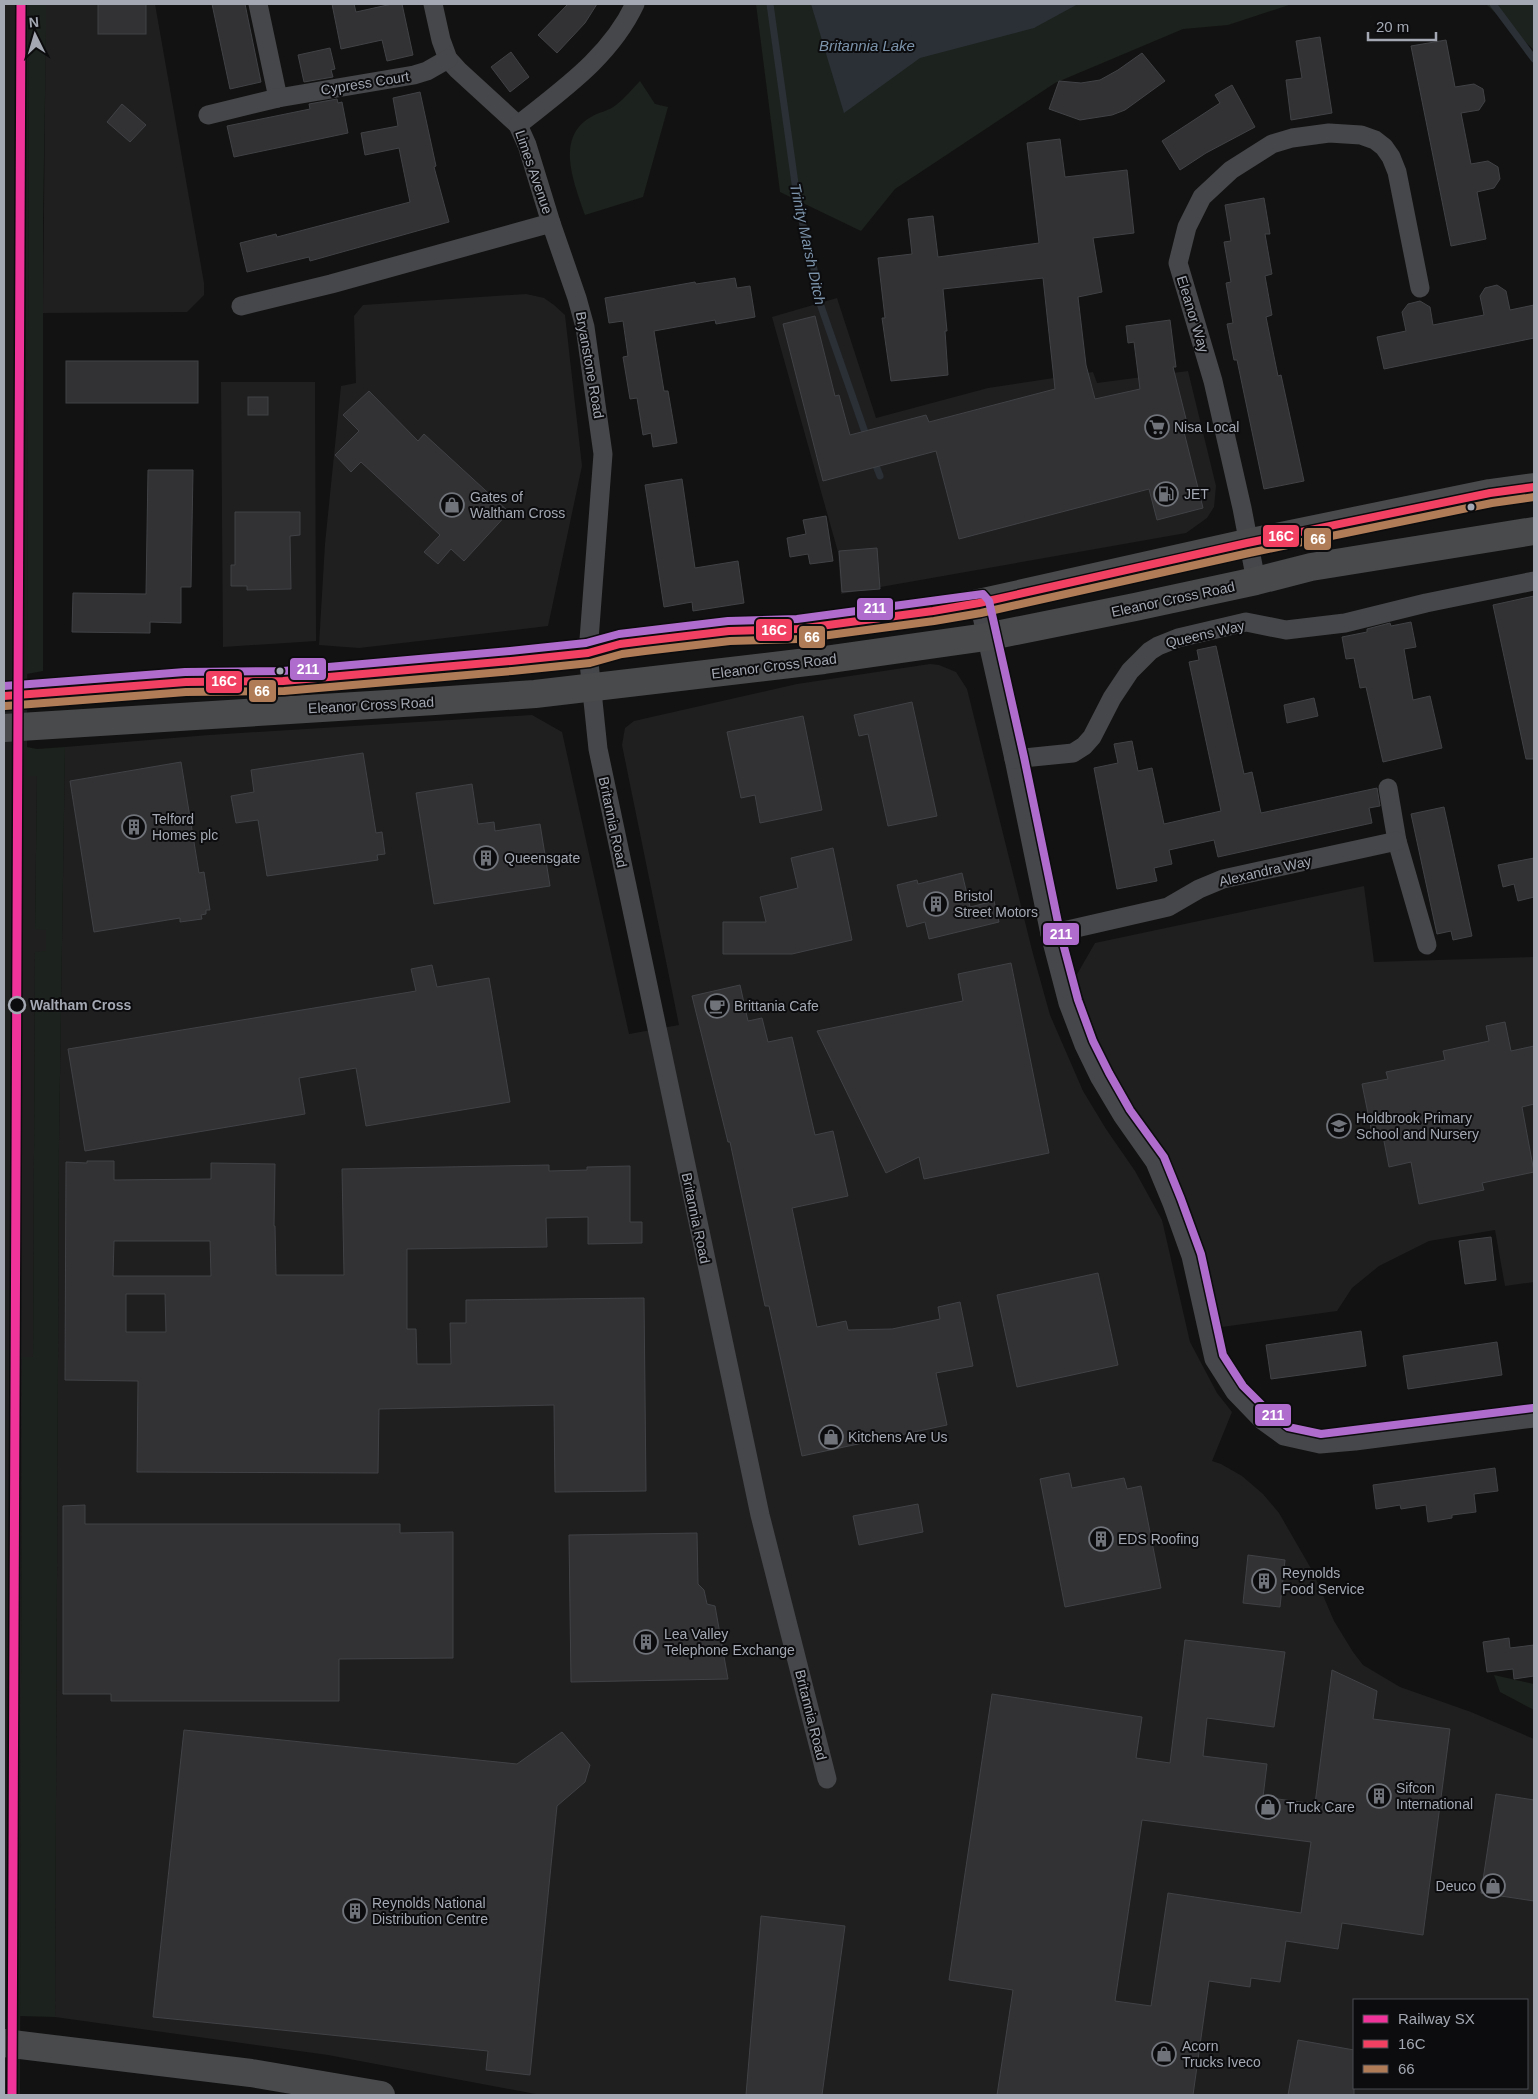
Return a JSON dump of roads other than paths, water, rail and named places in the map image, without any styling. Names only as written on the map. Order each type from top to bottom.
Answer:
[{"type":"highway","points":[[4,2044],[251,2073],[381,2095]]},
{"type":"main road","points":[[4,696],[186,682],[283,681],[588,653],[620,644],[729,631],[798,629],[933,611],[979,603],[1247,542],[1490,493],[1534,487]]},
{"type":"main road","name":"Eleanor Cross Road","points":[[4,728],[435,702],[591,687],[824,660],[986,637],[1256,581],[1311,567],[1534,531]]},
{"type":"street","points":[[258,4],[278,98]]},
{"type":"street","name":"Limes Avenue","points":[[433,4],[441,40],[448,59],[518,125],[528,145],[551,223]]},
{"type":"street","points":[[518,125],[575,80],[599,58],[622,28],[635,4]]},
{"type":"street","name":"Cypress Court","points":[[208,114],[278,98],[414,75],[427,71],[448,59]]},
{"type":"street","name":"Eleanor Way","points":[[1256,581],[1214,381],[1178,263],[1187,227],[1202,197],[1231,170],[1272,144],[1292,138],[1329,133],[1361,135],[1375,140],[1384,147],[1391,157],[1396,172],[1420,288]]},
{"type":"street","points":[[241,306],[332,284],[551,223]]},
{"type":"street","name":"Bryanstone Road","points":[[551,223],[585,327],[603,454],[588,653]]},
{"type":"street","name":"Queens Way","points":[[1014,759],[1052,757],[1074,753],[1084,746],[1092,737],[1112,698],[1130,671],[1150,651],[1178,638],[1246,622],[1286,630],[1344,623],[1426,603],[1534,581]]},
{"type":"street","points":[[979,603],[1014,759],[1050,934],[1068,1003],[1084,1045],[1122,1115],[1154,1162],[1172,1203],[1191,1256],[1214,1359],[1235,1392],[1262,1420],[1284,1436],[1320,1444],[1534,1418]]},
{"type":"street","name":"Britannia Road","points":[[588,653],[598,749],[758,1506],[826,1779]]},
{"type":"street","points":[[1388,788],[1397,841],[1427,945]]},
{"type":"street","name":"Alexandra Way","points":[[1050,934],[1168,908],[1199,889],[1223,879],[1397,841]]},
{"type":"water","name":"Britannia Lake","points":[[811,4],[1078,4],[1034,28],[920,58],[844,113]]},
{"type":"waterway","name":"Trinity Marsh Ditch","points":[[770,4],[798,205],[814,269],[816,292],[867,438]]},
{"type":"waterway","points":[[1493,4],[1534,59]]},
{"type":"waterway","name":"Trinity Marsh Ditch","points":[[873,458],[880,476]]},
{"type":"rail line","name":"SX","points":[[12,2095],[21,4]]},
{"type":"place","name":"Nisa Local","points":[[1157,427]]},
{"type":"place","name":"JET","points":[[1166,494]]},
{"type":"place","name":"Gates of Waltham Cross","points":[[452,505]]},
{"type":"place","name":"Telford Homes plc","points":[[134,827]]},
{"type":"place","name":"Queensgate","points":[[486,858]]},
{"type":"place","name":"Bristol Street Motors","points":[[936,904]]},
{"type":"place","name":"Waltham Cross","points":[[17,1005]]},
{"type":"place","name":"Brittania Cafe","points":[[717,1006]]},
{"type":"place","name":"Holdbrook Primary School and Nursery","points":[[1339,1126]]},
{"type":"place","name":"Kitchens Are Us","points":[[831,1437]]},
{"type":"place","name":"EDS Roofing","points":[[1101,1539]]},
{"type":"place","name":"Reynolds Food Service","points":[[1264,1581]]},
{"type":"place","name":"Lea Valley Telephone Exchange","points":[[646,1642]]},
{"type":"place","name":"Sifcon International","points":[[1379,1796]]},
{"type":"place","name":"Truck Care","points":[[1268,1807]]},
{"type":"place","name":"Deuco","points":[[1493,1886]]},
{"type":"place","name":"Reynolds National Distribution Centre","points":[[355,1911]]},
{"type":"place","name":"Acorn Trucks Iveco","points":[[1164,2054]]}]
